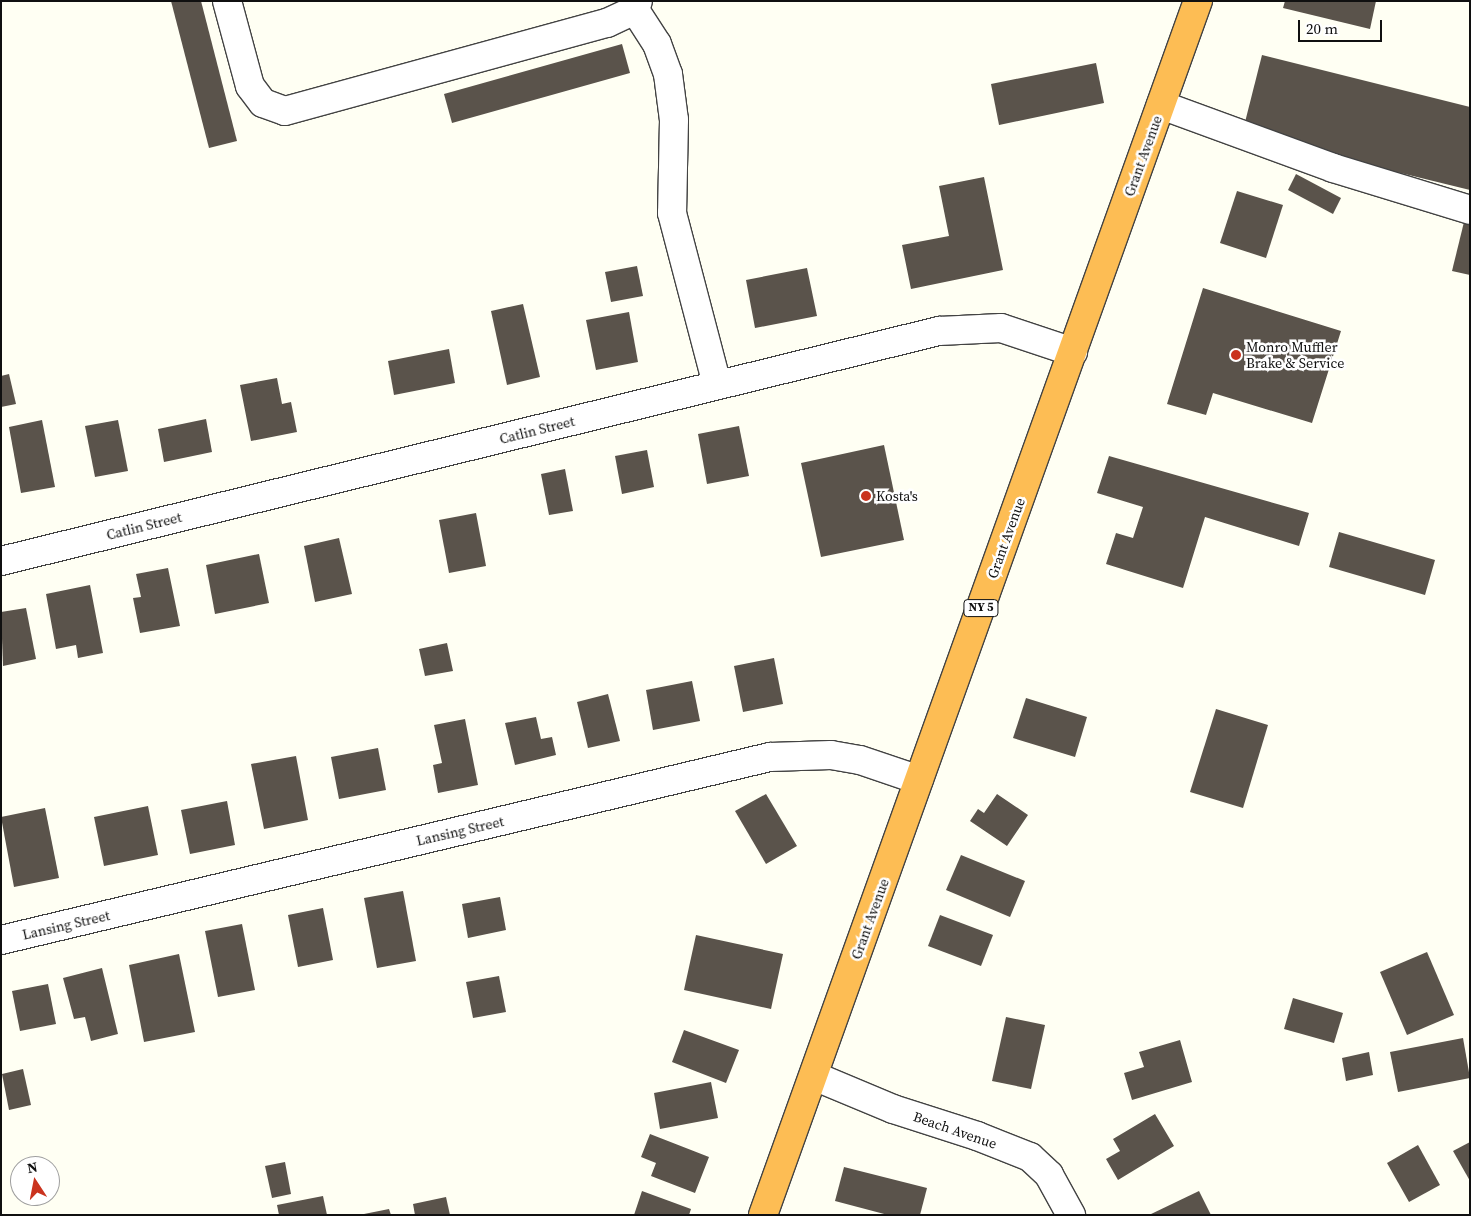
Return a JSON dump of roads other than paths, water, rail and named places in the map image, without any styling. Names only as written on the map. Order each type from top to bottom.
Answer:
[{"type":"highway","name":"Grant Avenue","points":[[763,1215],[1198,1]]},
{"type":"street","points":[[227,1],[250,86],[263,103],[285,111],[607,23],[637,6],[657,44],[668,74],[674,120],[672,213],[717,385]]},
{"type":"street","points":[[1161,105],[1333,168],[1470,210]]},
{"type":"street","name":"Catlin Street","points":[[1,561],[939,331],[967,327],[1002,328],[1073,352]]},
{"type":"street","name":"Lansing Street","points":[[1,940],[770,758],[831,755],[860,760],[919,780]]},
{"type":"street","name":"Beach Avenue","points":[[814,1076],[893,1109],[977,1136],[1030,1157],[1049,1175],[1071,1215]]},
{"type":"place","name":"Monro Muffler Brake & Service","points":[[1236,355]]},
{"type":"place","name":"Kosta's","points":[[866,496]]}]
